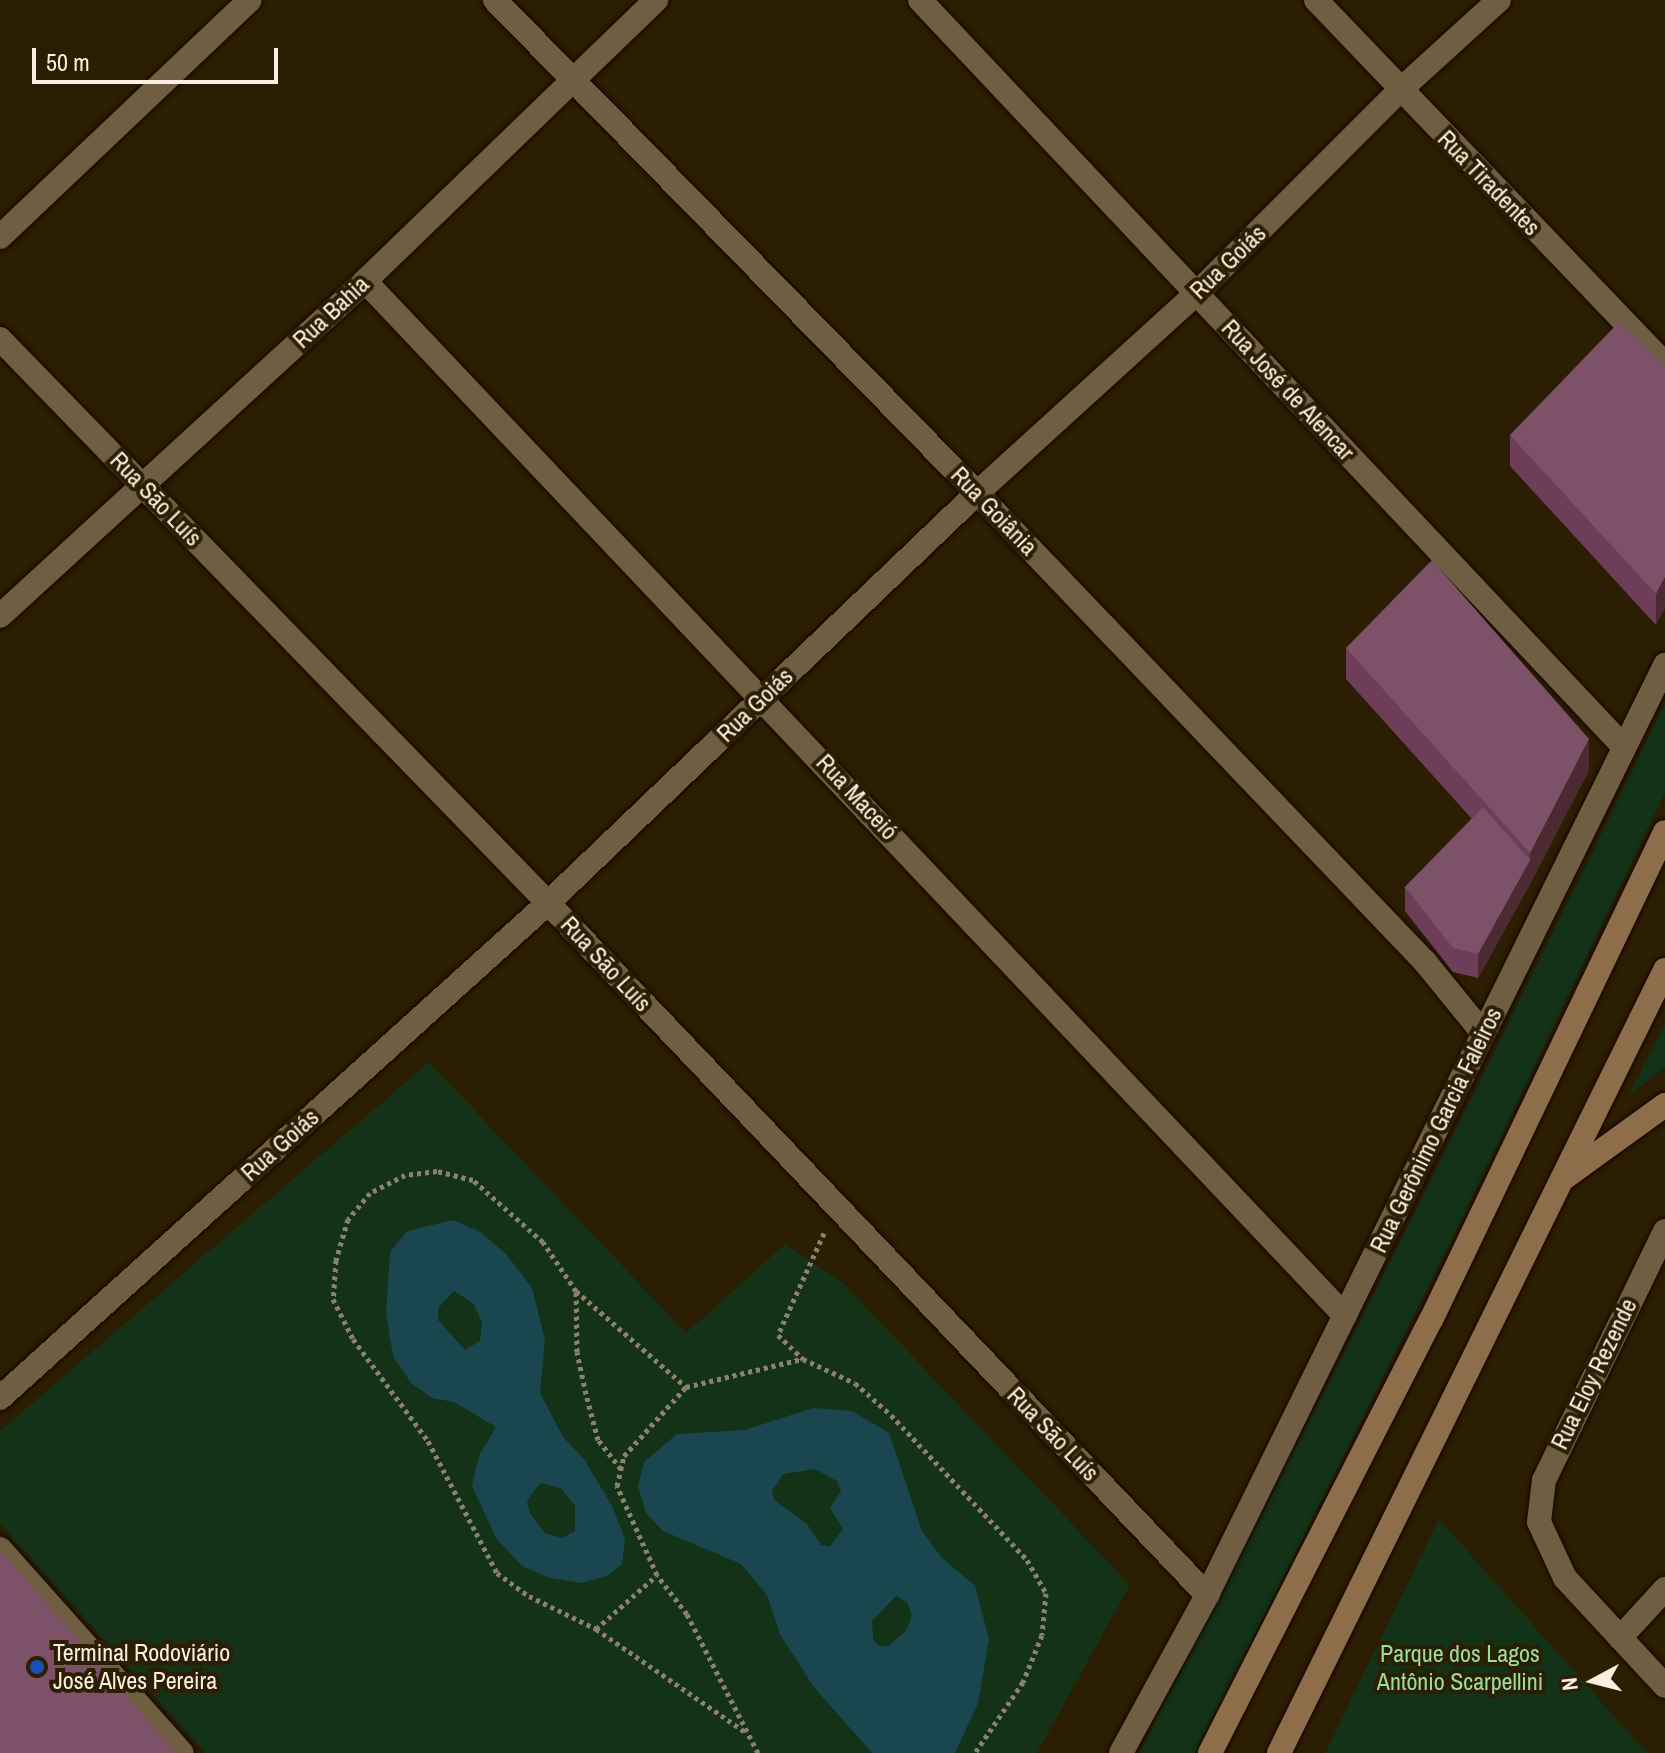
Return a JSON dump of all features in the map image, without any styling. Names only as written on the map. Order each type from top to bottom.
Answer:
[{"type":"main road","points":[[1210,1753],[1431,1320],[1665,832]]},
{"type":"main road","points":[[1279,1753],[1665,970]]},
{"type":"main road","points":[[1562,1179],[1665,1105]]},
{"type":"street","points":[[0,237],[250,0]]},
{"type":"street","name":"Rua Goiânia","points":[[495,0],[977,493],[1425,962],[1483,1033]]},
{"type":"street","name":"Rua Bahia","points":[[0,616],[365,281],[569,78],[656,0]]},
{"type":"street","name":"Rua José de Alencar","points":[[920,0],[1623,746]]},
{"type":"street","name":"Rua Tiradentes","points":[[1316,0],[1399,91],[1665,364]]},
{"type":"street","name":"Rua Goiás","points":[[0,1398],[548,903],[977,493],[1197,293],[1399,91],[1499,0]]},
{"type":"street","name":"Rua Maceió","points":[[365,281],[1345,1316]]},
{"type":"street","name":"Rua São Luís","points":[[0,339],[548,903],[1207,1595]]},
{"type":"street","name":"Rua Gerônimo Garcia Faleiros","points":[[1121,1753],[1207,1595],[1665,665]]},
{"type":"street","name":"Rua Eloy Rezende","points":[[1620,1638],[1565,1578],[1539,1522],[1544,1480],[1665,1231]]},
{"type":"street","points":[[0,1549],[182,1753]]},
{"type":"street","points":[[1665,1589],[1620,1638],[1665,1686]]},
{"type":"path","points":[[686,1387],[576,1291],[543,1242],[507,1206],[473,1180],[437,1171],[405,1175],[370,1193],[348,1219],[336,1260],[333,1299],[353,1339],[428,1441],[497,1573],[529,1596],[596,1629],[744,1731]]},
{"type":"path","points":[[836,1207],[778,1335],[803,1359],[855,1383],[891,1415],[1027,1560],[1046,1593],[1042,1635],[1023,1682],[975,1753]]},
{"type":"path","points":[[576,1291],[577,1352],[586,1394],[598,1440],[621,1469]]},
{"type":"path","points":[[758,1753],[744,1731],[687,1614],[657,1575],[617,1486],[624,1456],[650,1423],[686,1387],[767,1363],[803,1359]]},
{"type":"path","points":[[596,1629],[657,1575]]},
{"type":"green space","points":[[1665,704],[1665,792],[1459,1225],[1201,1742],[1195,1753],[1139,1753],[1404,1235]]},
{"type":"green space","points":[[1665,1024],[1665,1067],[1628,1096]]},
{"type":"green space","points":[[429,1062],[686,1333],[785,1244],[843,1283],[1130,1585],[1037,1753],[205,1753],[0,1524],[0,1431]]},
{"type":"green space","name":"Parque dos Lagos Antônio Scarpellini","points":[[1439,1519],[1638,1743],[1648,1753],[1325,1753]]},
{"type":"water","points":[[454,1220],[480,1232],[506,1254],[532,1288],[545,1340],[540,1393],[563,1437],[584,1459],[612,1506],[625,1539],[622,1564],[607,1576],[581,1583],[550,1578],[522,1566],[496,1538],[472,1486],[479,1456],[496,1427],[454,1402],[432,1398],[411,1383],[393,1356],[386,1313],[390,1252],[407,1231]],"holes":[[[454,1291],[473,1303],[482,1322],[480,1341],[465,1350],[438,1320],[439,1307]],[[540,1483],[561,1488],[575,1506],[575,1531],[562,1538],[545,1533],[530,1513],[527,1501]]]},
{"type":"water","points":[[813,1408],[852,1411],[889,1433],[922,1531],[942,1558],[975,1586],[989,1639],[978,1703],[955,1753],[872,1753],[813,1686],[780,1634],[767,1595],[741,1564],[663,1531],[646,1513],[638,1486],[644,1462],[677,1434],[745,1430]],"holes":[[[815,1469],[837,1481],[841,1491],[830,1508],[843,1529],[830,1546],[821,1545],[807,1524],[774,1500],[772,1491],[783,1474]],[[896,1596],[907,1602],[912,1616],[906,1631],[888,1646],[879,1646],[873,1639],[872,1621]]]},
{"type":"building","points":[[1620,321],[1665,367],[1665,577],[1656,594],[1510,435]]},
{"type":"building","points":[[1432,560],[1589,739],[1530,853],[1346,648]]},
{"type":"building","points":[[1483,807],[1530,860],[1478,954],[1453,948],[1405,887]]},
{"type":"building","name":"Terminal Rodoviário José Alves Pereira","points":[[0,1550],[176,1753],[0,1753]]},
{"type":"place","name":"Terminal Rodoviário José Alves Pereira","points":[[37,1667]]}]
